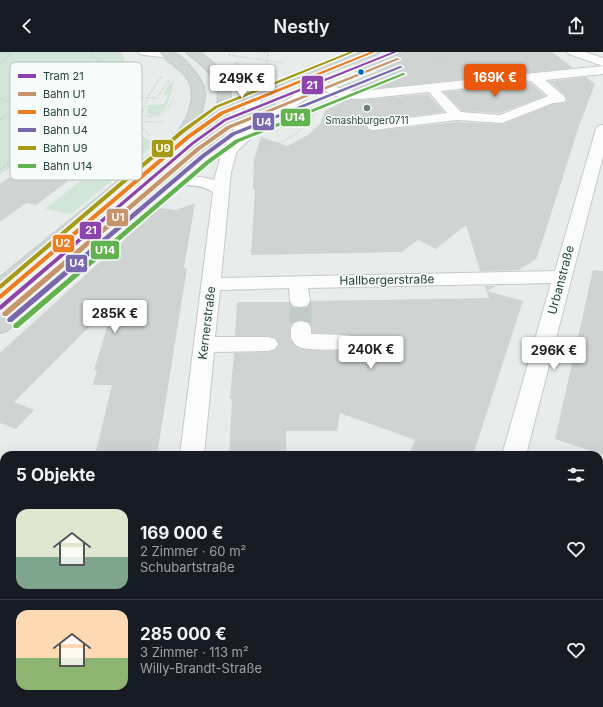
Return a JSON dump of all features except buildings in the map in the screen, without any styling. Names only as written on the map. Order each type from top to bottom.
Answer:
[{"type":"main road","points":[[192,52],[208,64],[219,77],[224,90],[224,107],[216,127],[202,147]]},
{"type":"main road","points":[[142,170],[201,118],[224,107],[256,86],[277,88],[373,52]]},
{"type":"main road","points":[[0,326],[163,184],[225,126],[249,114],[401,52]]},
{"type":"main road","points":[[167,54],[188,69],[198,86],[199,93],[196,111],[185,131]]},
{"type":"main road","points":[[219,77],[235,83]]},
{"type":"main road","points":[[0,287],[130,180]]},
{"type":"street","points":[[144,52],[167,54]]},
{"type":"street","points":[[573,52],[603,62]]},
{"type":"street","points":[[296,81],[341,94],[354,96],[603,70]]},
{"type":"street","points":[[374,126],[457,116],[502,119],[551,99],[559,99],[534,77]]},
{"type":"street","name":"Kernerstraße","points":[[192,451],[225,161],[249,114],[256,86]]},
{"type":"street","points":[[230,149],[257,125],[301,98],[316,86]]},
{"type":"street","points":[[432,88],[457,116]]},
{"type":"street","name":"Urbanstraße","points":[[515,451],[603,129]]},
{"type":"street","points":[[163,184],[177,181],[198,180],[211,184],[221,190]]},
{"type":"street","name":"Hallbergerstraße","points":[[212,284],[562,277]]},
{"type":"street","points":[[298,282],[300,302]]},
{"type":"street","points":[[301,328],[301,338],[305,341],[348,342]]},
{"type":"street","points":[[205,345],[268,344]]},
{"type":"path","points":[[91,52],[102,62]]},
{"type":"path","points":[[261,52],[270,54],[266,61]]},
{"type":"path","points":[[0,53],[13,53]]},
{"type":"path","points":[[0,64],[13,53]]},
{"type":"path","points":[[226,54],[230,57]]},
{"type":"path","points":[[234,61],[256,86]]},
{"type":"path","points":[[152,98],[160,94],[167,82]]},
{"type":"path","points":[[142,97],[160,99]]},
{"type":"path","points":[[147,98],[142,113],[145,116],[153,117],[163,114],[169,108],[174,97]]},
{"type":"path","points":[[0,98],[10,102]]},
{"type":"path","points":[[0,119],[10,114]]},
{"type":"path","points":[[142,121],[165,122]]},
{"type":"path","points":[[142,126],[149,134]]},
{"type":"path","points":[[0,169],[10,163]]},
{"type":"green space","points":[[0,52],[122,52],[125,62],[10,62],[10,168],[0,174]]},
{"type":"green space","points":[[173,82],[169,100],[162,111],[158,115],[146,113],[148,105],[164,104],[168,95],[163,94],[170,83]]},
{"type":"green space","points":[[142,136],[155,143],[142,155]]},
{"type":"green space","points":[[82,180],[113,180],[71,214],[45,209]]},
{"type":"tunnel","points":[[300,301],[301,328]]},
{"type":"tram line","name":"21","points":[[0,308],[193,143],[225,120],[395,52]]},
{"type":"rail line","name":"U9","points":[[142,166],[183,131],[216,107],[352,52]]},
{"type":"rail line","name":"U2","points":[[142,176],[188,137],[222,113],[373,52]]},
{"type":"rail line","name":"U1","points":[[5,314],[198,149],[229,127],[398,59]]},
{"type":"rail line","name":"U4","points":[[10,320],[203,156],[233,134],[401,67]]},
{"type":"rail line","name":"U14","points":[[16,326],[208,162],[237,141],[404,74]]},
{"type":"rail line","name":"U9","points":[[0,287],[126,180]]},
{"type":"rail line","name":"U2","points":[[0,297],[137,180]]},
{"type":"place","name":"Smashburger0711","points":[[367,108]]}]
